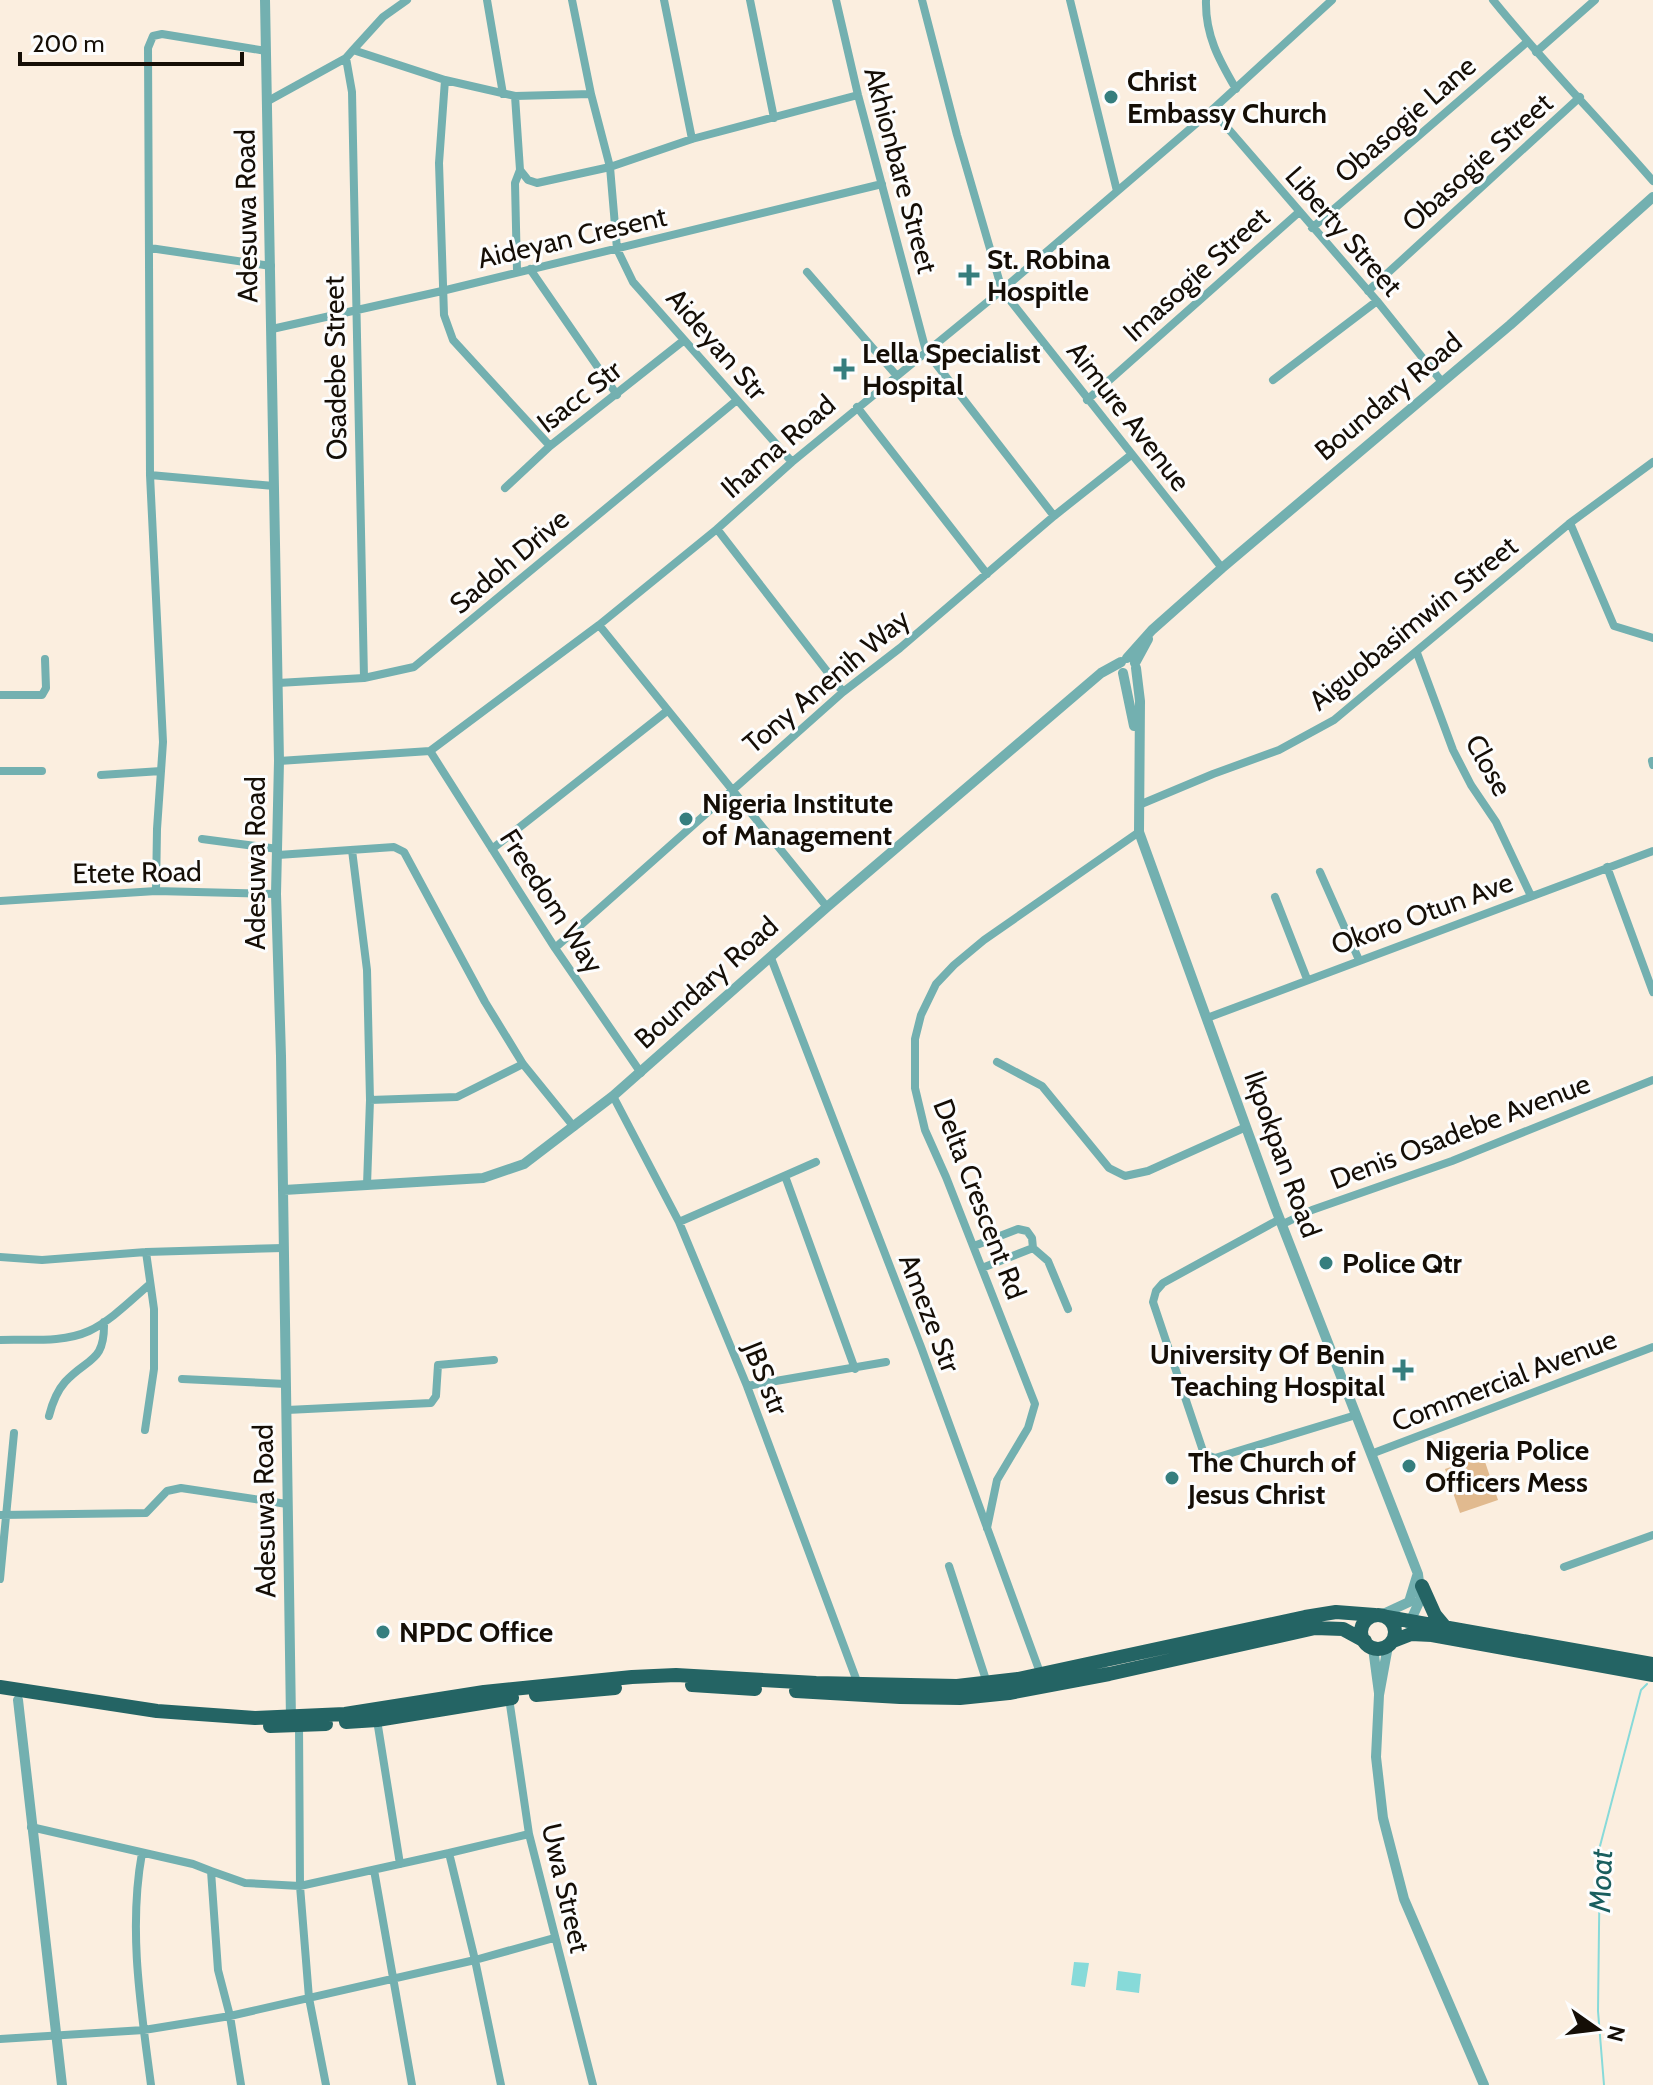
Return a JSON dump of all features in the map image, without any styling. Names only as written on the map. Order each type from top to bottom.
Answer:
[{"type":"highway","points":[[1420,1580],[1435,1615],[1445,1627]]},
{"type":"highway","points":[[0,1696],[169,1720],[295,1721],[377,1720],[509,1698],[681,1685],[960,1698],[1336,1612],[1412,1621],[1653,1664]]},
{"type":"highway","points":[[1381,1616],[1363,1625],[1384,1642]]},
{"type":"highway","points":[[1381,1616],[1395,1631],[1384,1642]]},
{"type":"highway","points":[[1043,1680],[1109,1674],[1315,1628],[1343,1629],[1384,1642],[1432,1635],[1653,1675]]},
{"type":"highway","points":[[0,1687],[157,1711],[295,1721],[484,1692],[632,1677],[676,1675],[989,1689]]},
{"type":"street","name":"Adesuwa Road","points":[[265,0],[279,761],[276,894],[284,1190],[287,1504],[295,1721]]},
{"type":"street","points":[[268,101],[346,58],[383,17],[407,0]]},
{"type":"street","points":[[487,0],[503,94]]},
{"type":"street","points":[[572,0],[610,167],[617,249]]},
{"type":"street","points":[[664,0],[692,139]]},
{"type":"street","points":[[750,0],[774,118]]},
{"type":"street","name":"Akhionbare Street","points":[[836,0],[926,351]]},
{"type":"street","points":[[922,0],[1002,290]]},
{"type":"street","points":[[1070,0],[1117,191]]},
{"type":"street","points":[[1206,0],[1206,15],[1216,54],[1236,89]]},
{"type":"street","name":"Ihama Road","points":[[430,751],[599,625],[717,529],[792,462],[1002,290],[1212,110],[1332,0]]},
{"type":"street","points":[[1493,0],[1653,181]]},
{"type":"street","points":[[1536,52],[1595,0]]},
{"type":"street","points":[[156,891],[162,695],[150,475],[149,41],[153,36],[162,34],[266,51]]},
{"type":"street","name":"Obasogie Lane","points":[[1312,228],[1527,42]]},
{"type":"street","points":[[353,50],[445,80],[503,94],[591,94]]},
{"type":"street","name":"Osadebe Street","points":[[346,58],[352,92],[364,678]]},
{"type":"street","points":[[445,80],[439,163],[444,315],[453,340],[550,446]]},
{"type":"street","points":[[520,170],[528,180],[537,183],[610,167],[692,139],[858,95]]},
{"type":"street","points":[[515,96],[520,170],[515,183],[517,271]]},
{"type":"street","name":"Obasogie Street","points":[[1368,291],[1580,97]]},
{"type":"street","name":"Liberty Street","points":[[1212,110],[1377,301],[1442,382]]},
{"type":"street","name":"Aideyan Cresent","points":[[272,329],[882,184]]},
{"type":"street","name":"Boundary Road","points":[[284,1190],[483,1178],[524,1164],[641,1073],[827,907],[1101,673],[1127,666],[1152,630],[1653,197]]},
{"type":"street","name":"Imasogie Street","points":[[1087,400],[1298,213]]},
{"type":"street","points":[[150,248],[271,266]]},
{"type":"street","name":"Aideyan Str","points":[[617,249],[633,282],[792,462]]},
{"type":"street","points":[[530,269],[617,395]]},
{"type":"street","points":[[807,272],[897,376]]},
{"type":"street","name":"Aimure Avenue","points":[[1002,290],[1222,568]]},
{"type":"street","points":[[1273,380],[1377,301]]},
{"type":"street","name":"Isacc Str","points":[[505,488],[550,446],[683,341]]},
{"type":"street","points":[[926,351],[1054,516]]},
{"type":"street","name":"Sadoh Drive","points":[[278,683],[364,678],[404,670],[429,657],[737,400]]},
{"type":"street","points":[[857,407],[987,574]]},
{"type":"street","name":"Tony Anenih Way","points":[[555,948],[843,692],[1131,455]]},
{"type":"street","name":"Aiguobasimwin Street","points":[[1139,805],[1308,736],[1334,720],[1570,523],[1653,462]]},
{"type":"street","points":[[150,475],[274,486]]},
{"type":"street","points":[[1570,523],[1614,626],[1653,638]]},
{"type":"street","points":[[717,529],[843,692]]},
{"type":"street","points":[[599,625],[827,907]]},
{"type":"street","name":"Close","points":[[1417,653],[1453,750],[1471,785],[1496,822],[1531,896]]},
{"type":"street","points":[[0,695],[42,695],[46,688],[45,659]]},
{"type":"street","name":"Ikpokpan Road","points":[[1127,666],[1140,701],[1139,832],[1281,1221],[1420,1580]]},
{"type":"street","points":[[492,849],[667,711]]},
{"type":"street","points":[[279,761],[430,751]]},
{"type":"street","name":"Freedom Way","points":[[430,751],[555,948],[641,1073]]},
{"type":"street","points":[[0,771],[42,771]]},
{"type":"street","points":[[101,775],[161,771]]},
{"type":"street","name":"Delta Crescent Rd","points":[[987,1528],[997,1480],[1028,1428],[1035,1404],[925,1130],[915,1088],[915,1039],[921,1015],[936,984],[974,948],[1139,832]]},
{"type":"street","points":[[202,839],[278,852],[394,847],[404,852],[485,1002],[523,1064],[574,1127]]},
{"type":"street","points":[[352,850],[367,970],[370,1100],[367,1185]]},
{"type":"street","name":"Okoro Otun Ave","points":[[1207,1018],[1653,851]]},
{"type":"street","points":[[1607,867],[1653,992]]},
{"type":"street","points":[[1320,872],[1359,960]]},
{"type":"street","name":"Etete Road","points":[[0,901],[156,891],[276,894]]},
{"type":"street","points":[[1275,897],[1307,979]]},
{"type":"street","name":"Ameze Str","points":[[771,958],[921,1347],[1043,1680]]},
{"type":"street","points":[[997,1062],[1042,1086],[1109,1168],[1125,1176],[1148,1171],[1246,1127]]},
{"type":"street","points":[[370,1100],[457,1097],[523,1064]]},
{"type":"street","name":"Denis Osadebe Avenue","points":[[1356,1415],[1215,1458],[1204,1454],[1153,1302],[1163,1283],[1281,1221],[1452,1161],[1653,1080]]},
{"type":"street","name":"JBS str","points":[[613,1096],[679,1222],[747,1386],[858,1684]]},
{"type":"street","points":[[679,1222],[816,1162]]},
{"type":"street","points":[[785,1176],[855,1369]]},
{"type":"street","points":[[974,1246],[1023,1229],[1032,1238],[1031,1250]]},
{"type":"street","points":[[0,1257],[42,1260],[146,1252],[283,1248]]},
{"type":"street","points":[[982,1268],[1031,1250]]},
{"type":"street","points":[[1031,1250],[1048,1261],[1068,1309]]},
{"type":"street","points":[[145,1430],[154,1369],[154,1309],[146,1252]]},
{"type":"street","points":[[0,1340],[64,1337],[87,1332],[150,1284]]},
{"type":"street","points":[[49,1416],[58,1391],[95,1358],[104,1337],[104,1322]]},
{"type":"street","name":"Commercial Avenue","points":[[1371,1454],[1653,1347]]},
{"type":"street","points":[[287,1410],[431,1403],[436,1396],[438,1365],[494,1360]]},
{"type":"street","points":[[747,1386],[886,1362]]},
{"type":"street","points":[[182,1379],[286,1384]]},
{"type":"street","points":[[0,1579],[14,1433]]},
{"type":"street","points":[[4,1515],[146,1513],[167,1491],[181,1488],[287,1504]]},
{"type":"street","points":[[1564,1567],[1653,1535]]},
{"type":"street","points":[[949,1566],[989,1689]]},
{"type":"street","points":[[1381,1616],[1409,1602],[1420,1580]]},
{"type":"street","points":[[1420,1580],[1421,1598],[1412,1621],[1384,1642],[1376,1757],[1383,1818],[1404,1899],[1484,2085]]},
{"type":"street","name":"Uwa Street","points":[[509,1698],[529,1834],[593,2085]]},
{"type":"street","points":[[18,1700],[62,2085]]},
{"type":"street","points":[[377,1720],[400,1864]]},
{"type":"street","points":[[295,1721],[300,1886],[309,1998],[326,2085]]},
{"type":"street","points":[[31,1827],[193,1864],[245,1883],[300,1886],[529,1834]]},
{"type":"street","points":[[142,1853],[134,1928],[151,2085]]},
{"type":"street","points":[[449,1853],[501,2085]]},
{"type":"street","points":[[374,1870],[412,2085]]},
{"type":"street","points":[[211,1871],[218,1970],[230,2016],[241,2085]]},
{"type":"street","points":[[0,2039],[144,2030],[230,2016],[392,1980],[554,1938]]},
{"type":"shaded area","points":[[1483,1456],[1498,1500],[1460,1513],[1445,1469]]},
{"type":"water","points":[[1074,1962],[1089,1963],[1085,1987],[1071,1985]]},
{"type":"water","points":[[1118,1971],[1141,1974],[1139,1993],[1116,1990]]},
{"type":"waterway","name":"Moat","points":[[1604,2085],[1598,2011],[1600,1846],[1641,1690],[1647,1684]]},
{"type":"place","name":"Christ Embassy Church","points":[[1111,97]]},
{"type":"place","name":"St. Robina Hospitle","points":[[969,275]]},
{"type":"place","name":"Lella Specialist Hospital","points":[[844,369]]},
{"type":"place","name":"Nigeria Institute of Management","points":[[686,819]]},
{"type":"place","name":"Police Qtr","points":[[1326,1263]]},
{"type":"place","name":"University Of Benin Teaching Hospital","points":[[1403,1370]]},
{"type":"place","name":"Nigeria Police Officers Mess","points":[[1409,1466]]},
{"type":"place","name":"The Church of Jesus Christ","points":[[1172,1478]]},
{"type":"place","name":"NPDC Office","points":[[383,1632]]}]
